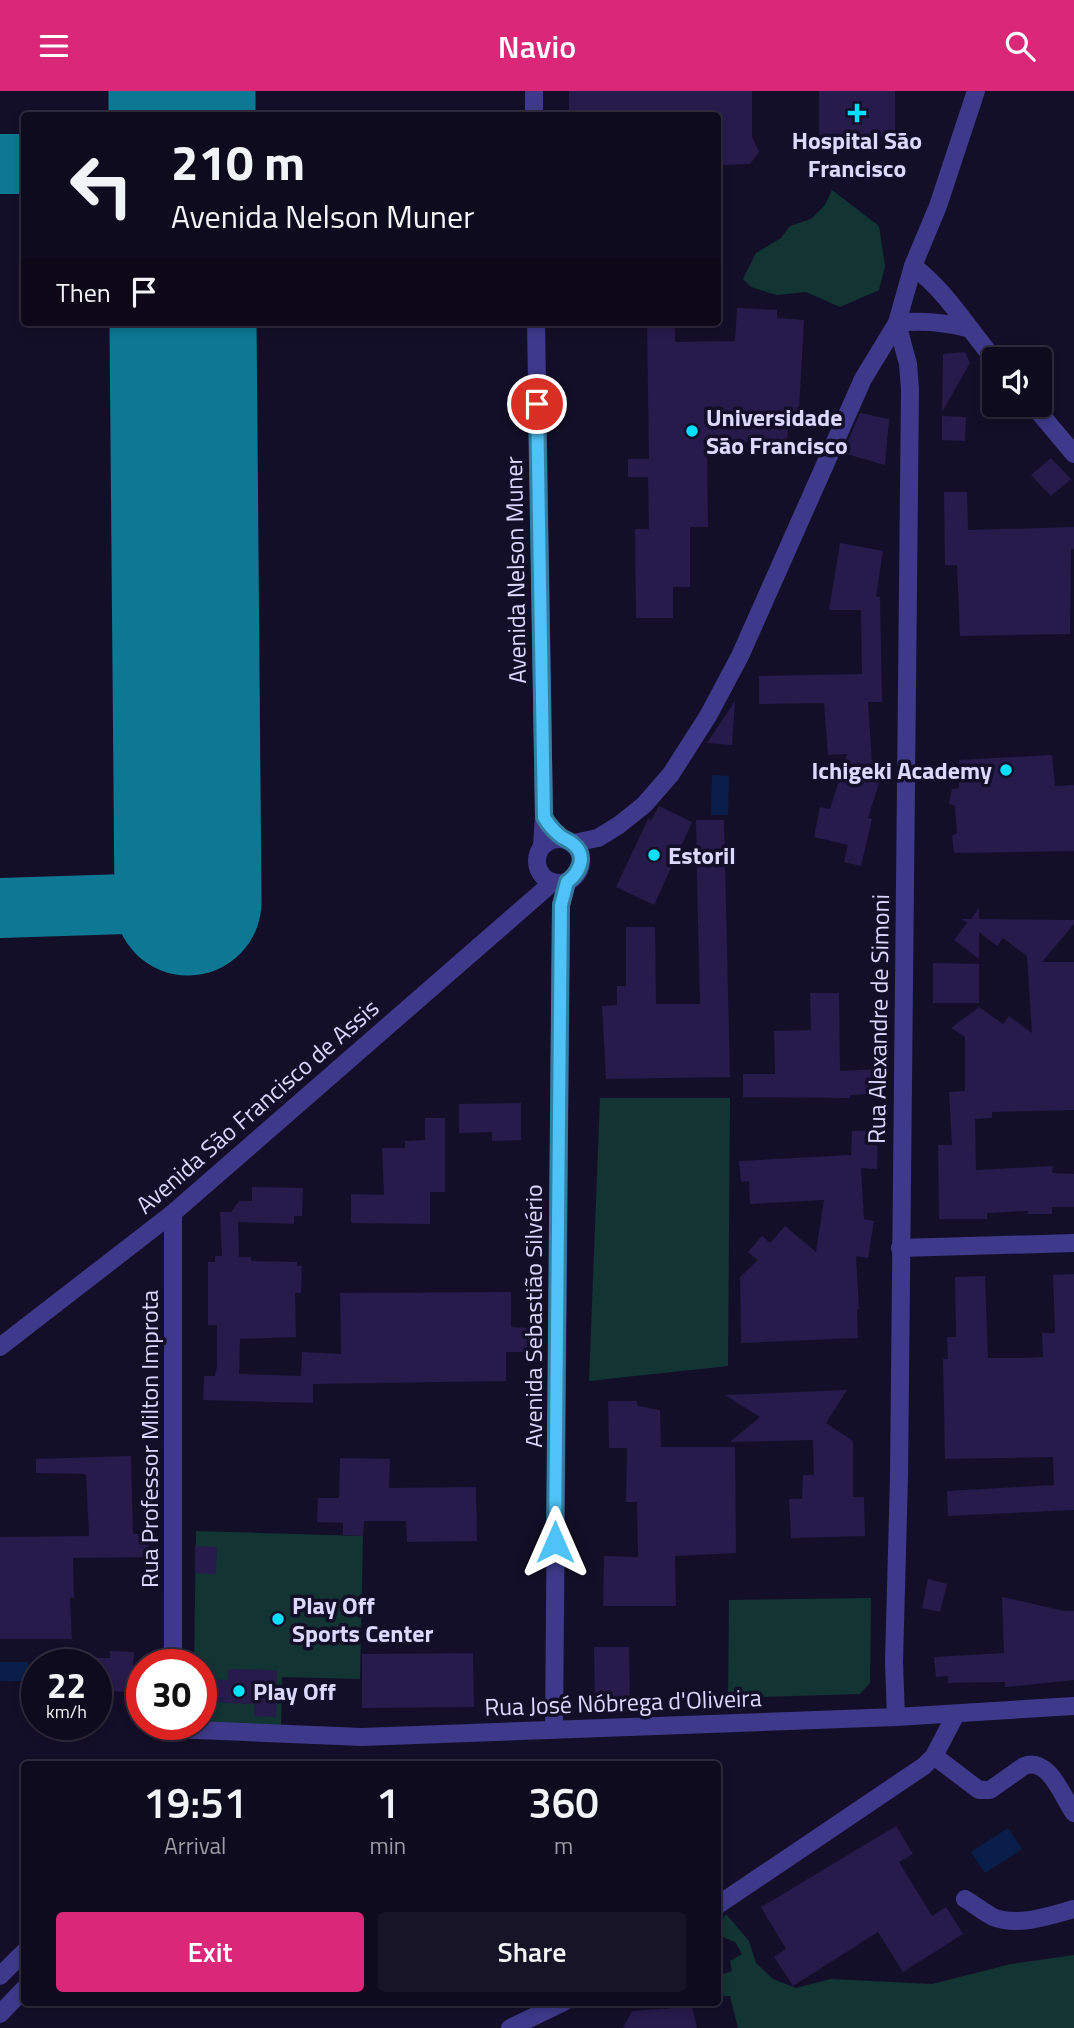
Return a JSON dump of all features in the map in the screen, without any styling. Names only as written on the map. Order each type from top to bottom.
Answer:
[{"type":"street","points":[[534,91],[534,112]]},
{"type":"street","points":[[544,817],[568,841],[580,852],[581,864],[576,875],[551,884],[537,868],[536,856],[542,845],[552,839],[568,841],[598,838],[644,804],[671,774],[708,716],[740,656],[863,379],[897,323],[913,266],[938,206],[976,91]]},
{"type":"street","points":[[913,266],[935,283],[984,347]]},
{"type":"street","points":[[897,323],[921,320],[967,328]]},
{"type":"street","name":"Rua Alexandre de Simoni","points":[[896,1717],[894,1662],[899,1476],[910,389],[908,364],[897,323]]},
{"type":"street","name":"Avenida Nelson Muner","points":[[536,326],[544,817],[542,845]]},
{"type":"street","points":[[1043,417],[1074,454]]},
{"type":"street","name":"Avenida Sebastião Silvério","points":[[551,884],[561,905],[554,1729]]},
{"type":"street","name":"Avenida São Francisco de Assis","points":[[0,1347],[173,1213],[551,884]]},
{"type":"street","name":"Rua Professor Milton Improta","points":[[173,1213],[173,1649]]},
{"type":"street","points":[[900,1248],[1074,1243]]},
{"type":"street","name":"Rua José Nóbrega d'Oliveira","points":[[217,1729],[362,1737],[896,1717],[1074,1706]]},
{"type":"street","points":[[721,1903],[925,1766],[934,1756],[956,1714]]},
{"type":"street","points":[[934,1756],[984,1792],[1024,1766],[1036,1764],[1051,1776],[1074,1813]]},
{"type":"street","points":[[965,1899],[994,1917],[1010,1920],[1027,1920],[1074,1909]]},
{"type":"street","points":[[0,1976],[21,1955]]},
{"type":"street","points":[[0,2014],[21,1992]]},
{"type":"street","points":[[510,2028],[556,2006]]},
{"type":"green space","points":[[832,190],[879,226],[885,266],[879,290],[840,307],[806,292],[777,295],[751,287],[743,279],[756,253],[781,238],[790,226],[811,219],[825,205]]},
{"type":"green space","points":[[600,1098],[730,1098],[728,1366],[589,1381]]},
{"type":"green space","name":"Play Off Sports Center","points":[[196,1531],[363,1536],[360,1679],[282,1677],[281,1730],[217,1725],[217,1649],[194,1649]]},
{"type":"green space","points":[[871,1598],[870,1683],[860,1694],[728,1698],[729,1600]]},
{"type":"green space","points":[[726,1914],[749,1941],[756,1963],[773,1979],[796,1988],[831,1979],[932,1984],[1011,1964],[1074,1955],[1074,2028],[738,2028],[730,1996],[721,1996],[721,1975],[732,1971],[730,1961],[742,1954],[735,1942],[721,1936],[721,1922]]},
{"type":"water","points":[[712,775],[729,776],[728,815],[711,815]]},
{"type":"water","points":[[0,1662],[21,1662],[21,1681],[0,1681]]},
{"type":"water","points":[[1008,1828],[1022,1849],[985,1873],[971,1852]]},
{"type":"building","points":[[569,91],[752,91],[752,137],[759,152],[750,164],[721,165],[721,112],[569,112]]},
{"type":"building","name":"Hospital São Francisco","points":[[819,91],[895,91],[895,136],[819,136]]},
{"type":"building","points":[[737,308],[777,310],[777,318],[804,320],[798,427],[788,427],[787,444],[707,440],[708,527],[690,527],[690,587],[673,587],[673,618],[636,618],[635,529],[649,529],[648,477],[628,477],[628,459],[649,459],[647,326],[675,326],[675,342],[735,341]]},
{"type":"building","points":[[965,352],[970,363],[942,412],[943,354]]},
{"type":"building","points":[[860,413],[889,419],[885,465],[843,453]]},
{"type":"building","points":[[942,416],[966,417],[965,441],[942,440]]},
{"type":"building","points":[[1051,458],[1071,479],[1051,496],[1031,475]]},
{"type":"building","points":[[944,492],[967,492],[968,530],[1074,527],[1074,549],[1071,549],[1070,634],[960,636],[957,565],[945,565]]},
{"type":"building","points":[[840,543],[883,551],[876,597],[880,597],[882,702],[868,702],[873,778],[880,780],[868,818],[872,819],[861,866],[844,862],[848,845],[814,837],[820,807],[830,809],[847,754],[828,755],[824,703],[759,704],[759,676],[862,674],[861,610],[829,610]]},
{"type":"building","points":[[735,701],[732,745],[707,743]]},
{"type":"building","points":[[1052,755],[1055,786],[1074,785],[1074,851],[954,853],[952,836],[957,833],[955,806],[949,804],[952,789],[959,788],[959,760]]},
{"type":"building","name":"Estoril","points":[[659,806],[692,822],[654,905],[616,887],[648,819],[651,821]]},
{"type":"building","points":[[696,820],[724,820],[730,1077],[606,1079],[602,1006],[617,1005],[617,986],[626,986],[626,927],[655,927],[656,1004],[700,1004]]},
{"type":"building","points":[[979,908],[979,919],[1074,920],[1074,924],[1042,962],[1074,962],[1074,1110],[992,1112],[992,1118],[975,1119],[976,1170],[1053,1166],[1052,1173],[1074,1174],[1074,1207],[1052,1207],[1052,1214],[1028,1214],[1028,1211],[987,1213],[987,1219],[939,1219],[938,1145],[952,1145],[949,1092],[965,1091],[965,1037],[951,1028],[979,1007],[1003,1024],[1009,1016],[1032,1033],[1027,956],[1003,938],[997,946],[979,932],[979,959],[954,940],[967,923],[961,919],[971,919]]},
{"type":"building","points":[[933,963],[979,964],[979,1003],[933,1003]]},
{"type":"building","points":[[810,993],[839,993],[840,1071],[881,1069],[882,1093],[850,1095],[850,1098],[743,1097],[743,1074],[775,1074],[774,1031],[811,1030]]},
{"type":"building","points":[[521,1103],[521,1140],[492,1141],[492,1132],[459,1133],[459,1104]]},
{"type":"building","points":[[425,1118],[445,1118],[445,1192],[430,1192],[430,1224],[351,1223],[351,1194],[384,1195],[382,1148],[405,1148],[405,1141],[425,1140]]},
{"type":"building","points":[[852,1131],[878,1131],[877,1169],[861,1168],[864,1219],[874,1221],[868,1258],[856,1256],[858,1338],[741,1343],[740,1277],[758,1260],[748,1252],[762,1236],[770,1243],[785,1226],[816,1252],[824,1200],[750,1204],[749,1181],[741,1182],[739,1161],[851,1155]]},
{"type":"building","points":[[252,1187],[303,1188],[302,1216],[294,1216],[294,1224],[238,1222],[239,1257],[251,1257],[251,1261],[297,1262],[297,1266],[302,1266],[301,1293],[295,1293],[296,1337],[240,1339],[239,1374],[301,1376],[302,1352],[341,1354],[340,1293],[511,1292],[511,1327],[528,1328],[528,1352],[506,1352],[506,1381],[313,1384],[313,1403],[203,1400],[204,1376],[215,1376],[217,1366],[217,1325],[208,1325],[208,1262],[215,1262],[215,1256],[222,1256],[220,1212],[231,1212],[239,1201],[252,1201]]},
{"type":"building","points":[[1074,1274],[1074,1510],[948,1516],[947,1491],[1054,1485],[1053,1457],[945,1459],[943,1359],[948,1359],[947,1337],[956,1337],[955,1277],[985,1276],[988,1358],[1024,1358],[1043,1357],[1042,1333],[1055,1333],[1053,1275]]},
{"type":"building","points":[[847,1390],[826,1423],[853,1441],[853,1497],[864,1497],[865,1536],[791,1538],[789,1499],[802,1499],[803,1475],[814,1475],[813,1440],[730,1442],[760,1417],[725,1395]]},
{"type":"building","points":[[608,1401],[637,1401],[638,1406],[660,1410],[661,1447],[735,1447],[736,1553],[675,1556],[676,1606],[603,1606],[604,1556],[638,1557],[637,1502],[626,1502],[627,1448],[609,1448]]},
{"type":"building","points":[[131,1456],[133,1534],[148,1534],[149,1557],[73,1558],[74,1598],[70,1598],[72,1639],[0,1639],[0,1537],[89,1536],[86,1474],[36,1473],[36,1459]]},
{"type":"building","points":[[340,1458],[390,1459],[389,1488],[476,1487],[477,1541],[407,1542],[406,1521],[364,1521],[363,1536],[343,1535],[343,1523],[317,1522],[318,1498],[339,1498]]},
{"type":"building","points":[[195,1546],[217,1547],[216,1574],[195,1573]]},
{"type":"building","points":[[928,1579],[947,1584],[940,1612],[922,1608]]},
{"type":"building","points":[[1002,1597],[1074,1611],[1074,1680],[1005,1687],[1005,1682],[948,1683],[948,1676],[936,1677],[934,1657],[1004,1653]]},
{"type":"building","points":[[594,1647],[629,1647],[630,1701],[595,1701]]},
{"type":"building","points":[[112,1651],[126,1652],[125,1692],[112,1691]]},
{"type":"building","points":[[473,1653],[474,1707],[362,1708],[362,1654]]},
{"type":"building","name":"Play Off","points":[[228,1669],[277,1670],[276,1717],[254,1716],[254,1704],[217,1703],[217,1680],[228,1680]]},
{"type":"building","points":[[896,1826],[913,1854],[899,1862],[932,1916],[946,1907],[963,1934],[903,1972],[878,1932],[793,1986],[774,1957],[786,1949],[761,1907]]},
{"type":"building","points":[[692,2006],[697,2028],[623,2028],[632,2011]]},
{"type":"taxiway","points":[[0,164],[21,164]]},
{"type":"taxiway","points":[[0,908],[188,902]]},
{"type":"runway","points":[[182,91],[182,112]]},
{"type":"runway","points":[[183,326],[188,902]]},
{"type":"place","name":"Hospital São Francisco","points":[[857,113]]},
{"type":"place","name":"Universidade São Francisco","points":[[692,431]]},
{"type":"place","name":"Ichigeki Academy","points":[[1006,770]]},
{"type":"place","name":"Estoril","points":[[654,855]]},
{"type":"place","name":"Play Off Sports Center","points":[[278,1619]]},
{"type":"place","name":"Play Off","points":[[239,1691]]},
{"type":"route","points":[[537,404],[544,817],[556,832],[573,843],[580,852],[581,864],[576,875],[567,882],[561,905],[555,1542]]}]
